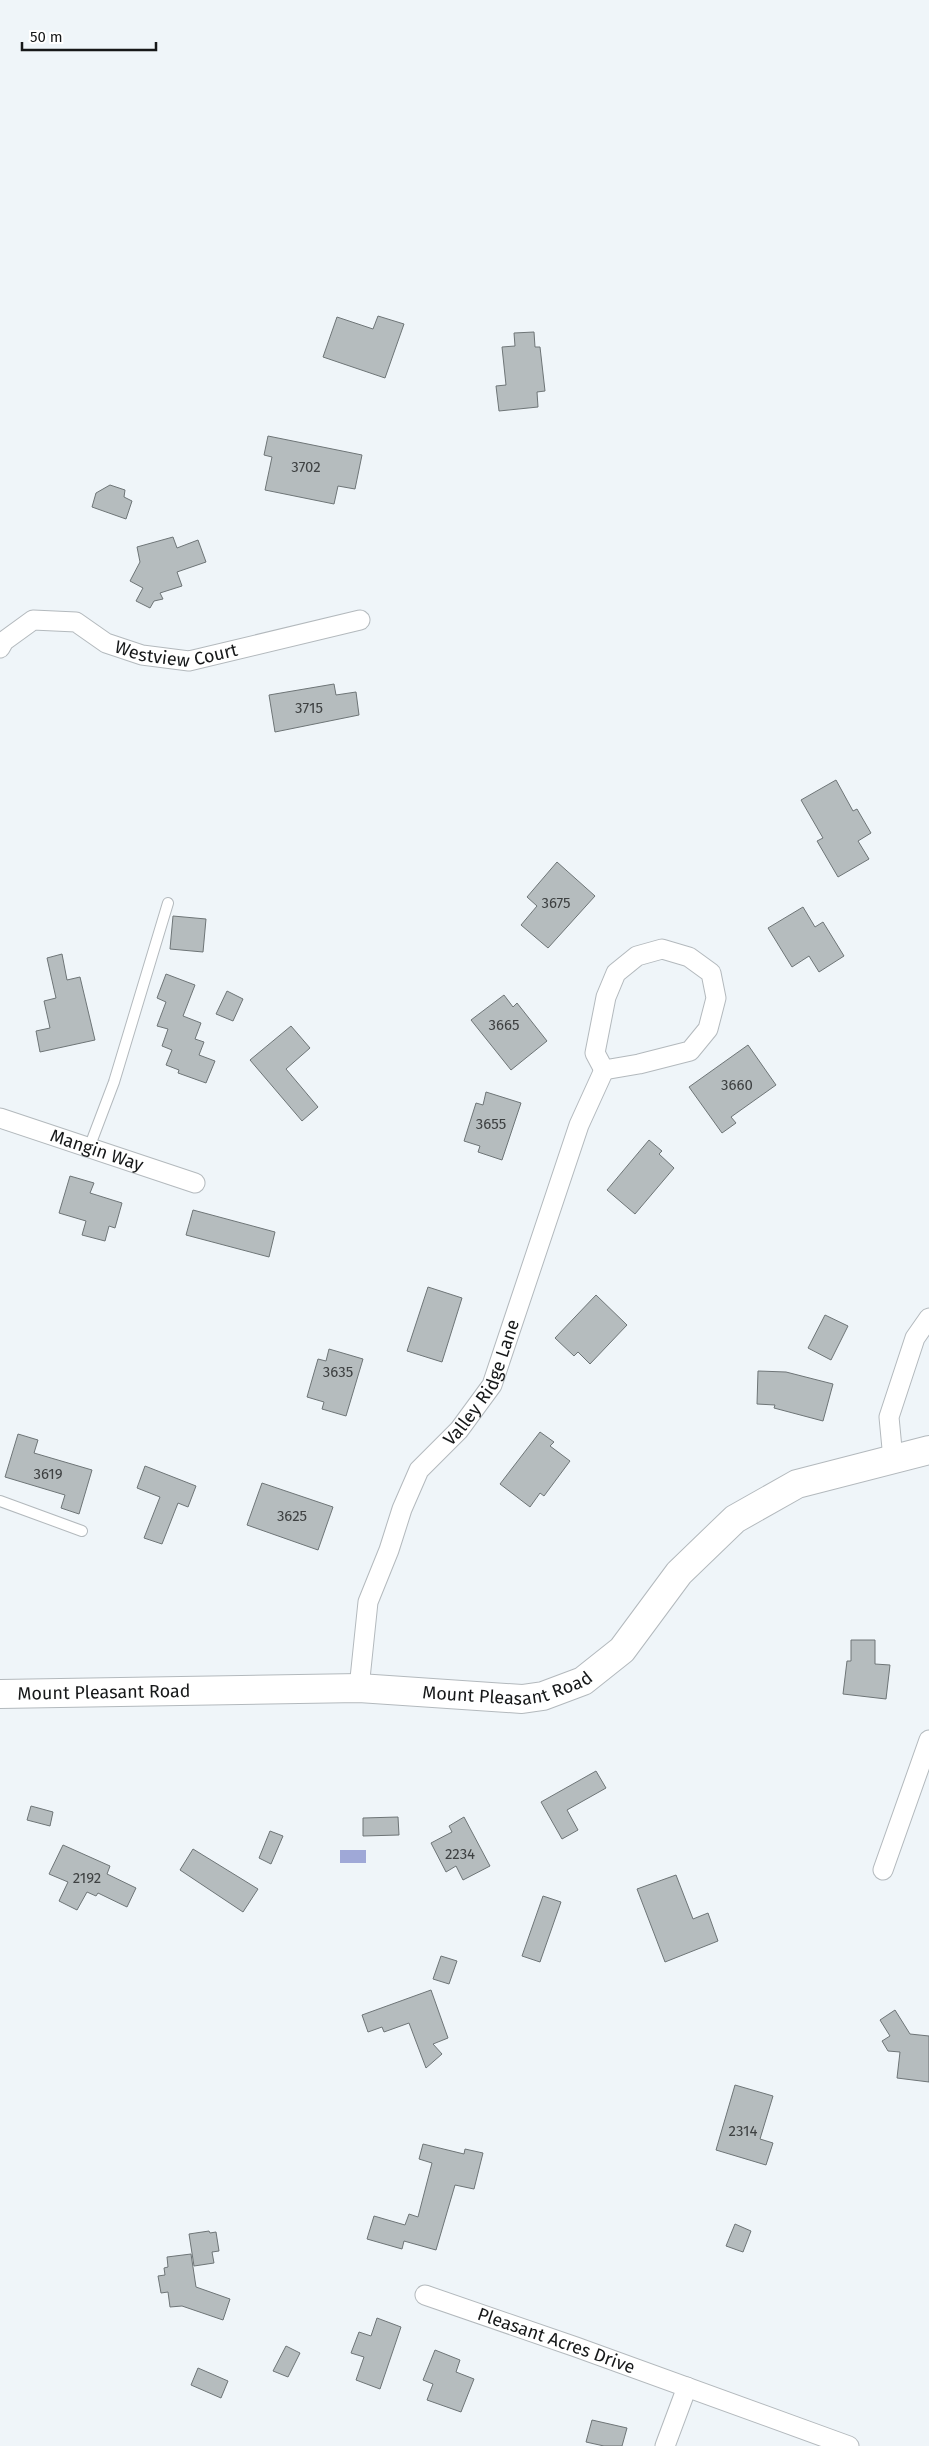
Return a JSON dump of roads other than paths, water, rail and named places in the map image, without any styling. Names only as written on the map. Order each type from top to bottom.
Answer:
[{"type":"street","name":"Westview Court","points":[[2,644],[33,620],[76,622],[106,643],[142,655],[189,661],[360,620]]},
{"type":"street","points":[[662,949],[689,957],[711,973],[716,998],[708,1029],[690,1051],[639,1064],[604,1070],[596,1053],[606,997],[616,973],[637,956],[662,949]]},
{"type":"street","name":"Valley Ridge Lane","points":[[359,1688],[368,1602],[390,1550],[402,1509],[419,1470],[459,1430],[492,1385],[579,1125],[604,1070]]},
{"type":"street","name":"Mangin Way","points":[[0,1118],[195,1183]]},
{"type":"street","points":[[893,1459],[889,1417],[915,1338],[929,1318]]},
{"type":"street","name":"Mount Pleasant Road","points":[[0,1694],[359,1688],[522,1698],[543,1696],[583,1681],[622,1650],[679,1573],[735,1519],[797,1484],[929,1450]]},
{"type":"street","points":[[883,1870],[929,1740]]},
{"type":"street","name":"Pleasant Acres Drive","points":[[425,2295],[849,2446]]},
{"type":"street","points":[[665,2446],[687,2387]]},
{"type":"lane","points":[[89,1148],[114,1082],[168,903]]},
{"type":"lane","points":[[0,1501],[82,1531]]},
{"type":"water","points":[[340,1850],[366,1850],[366,1863],[340,1863]]}]
